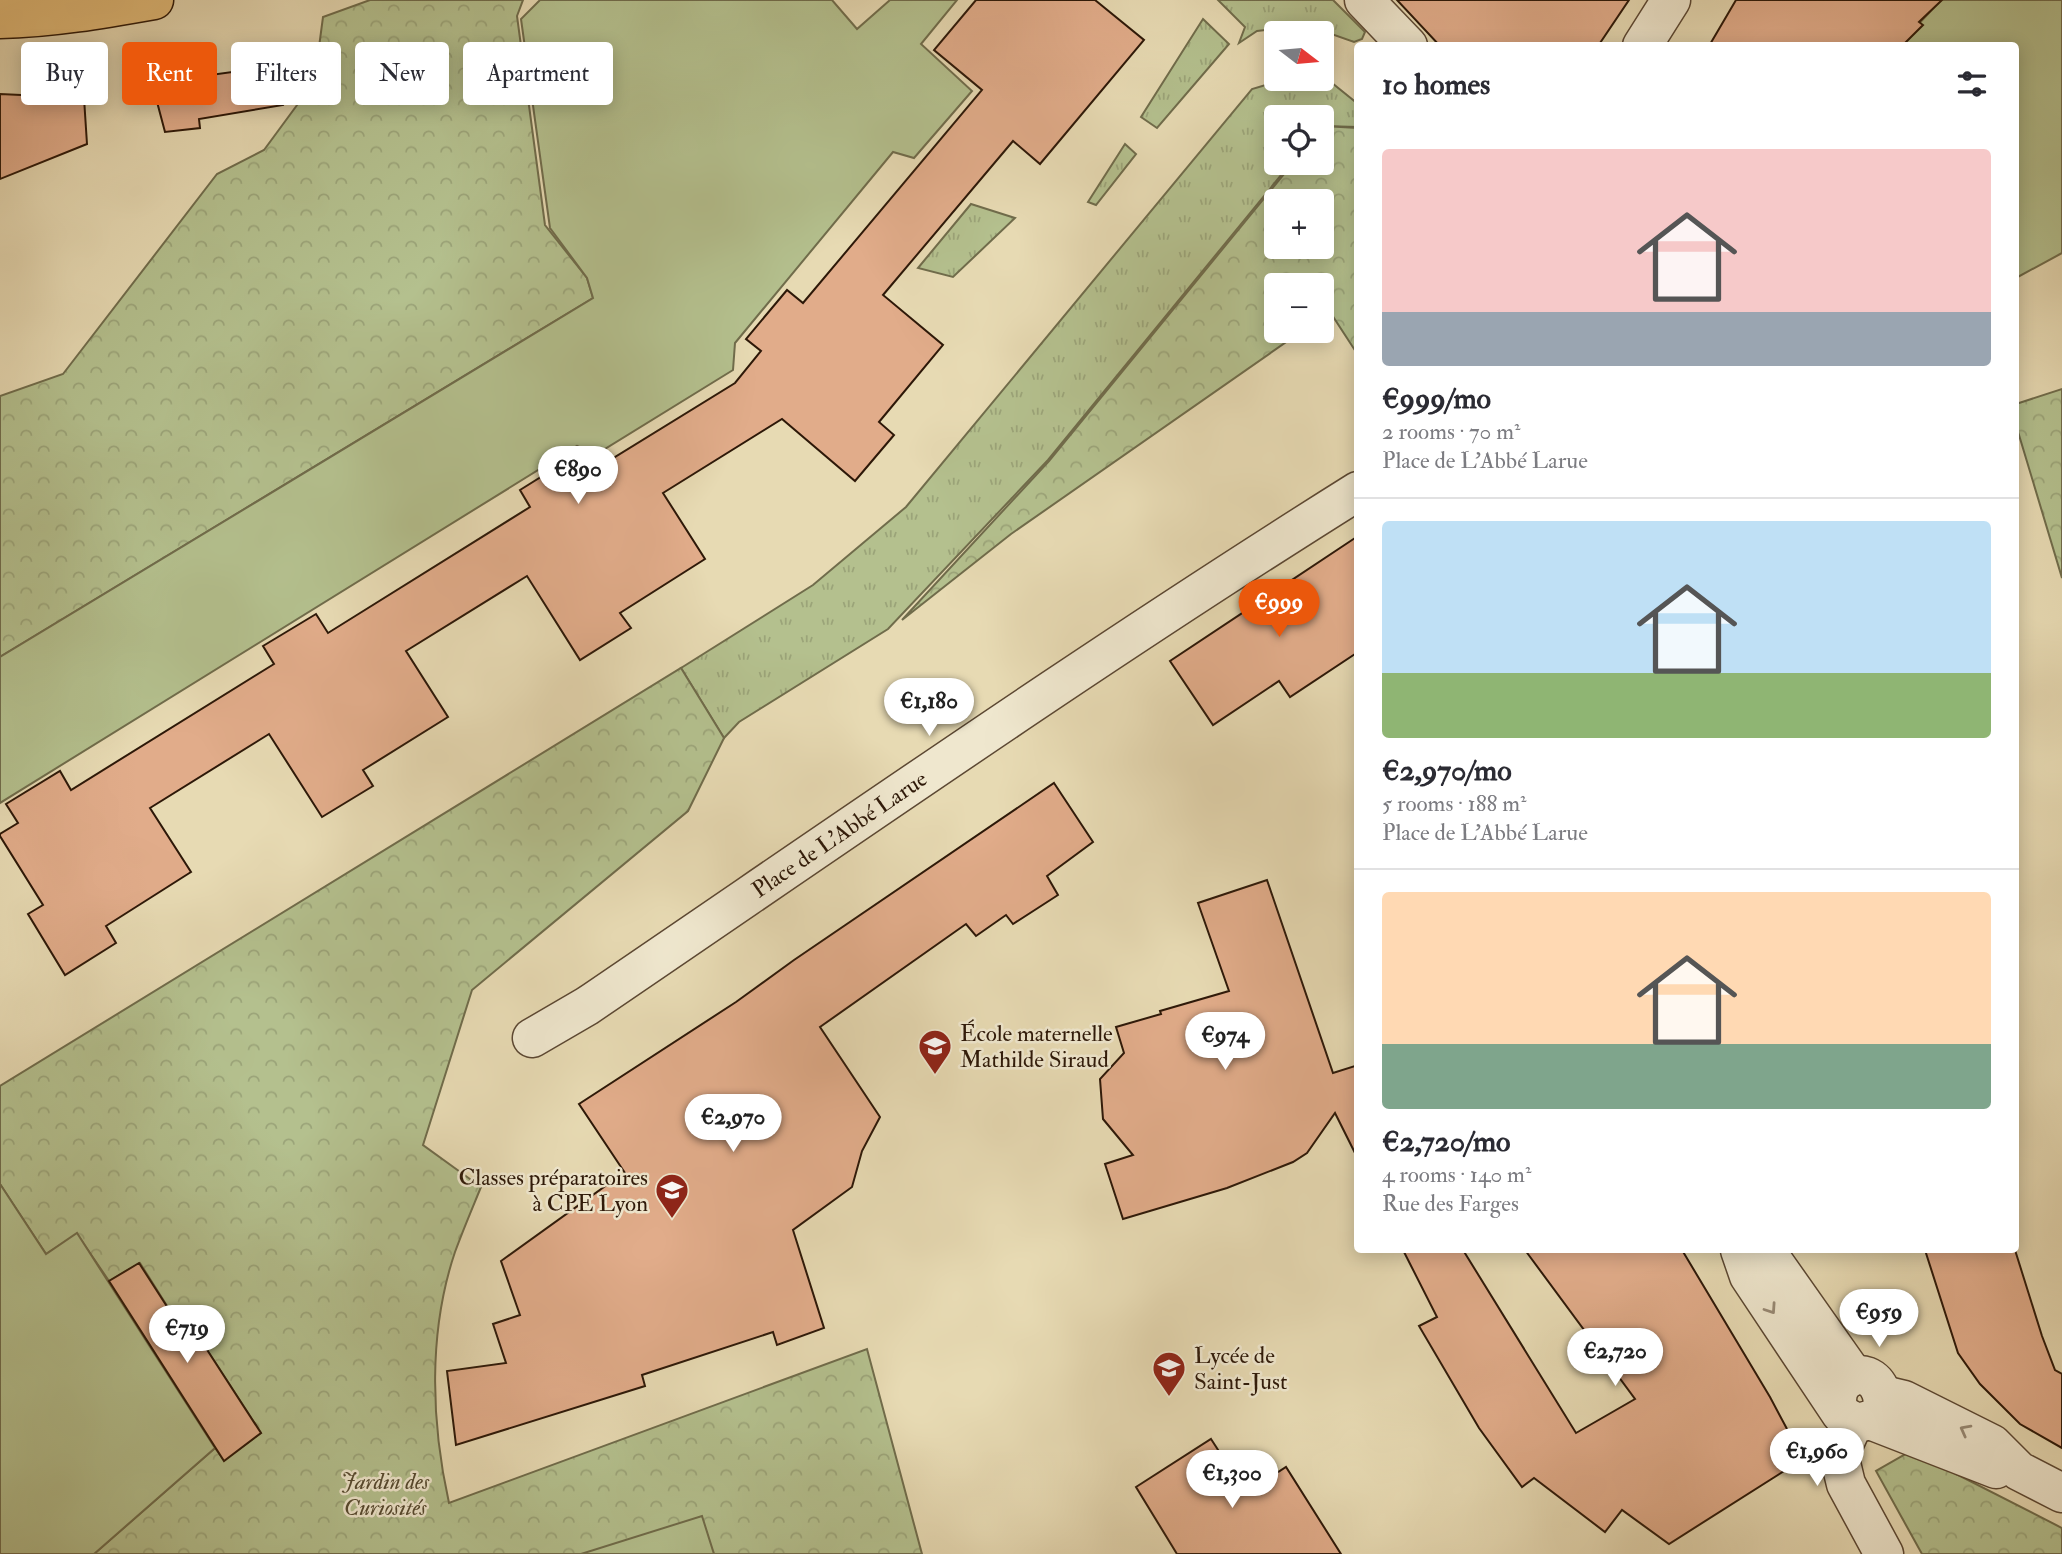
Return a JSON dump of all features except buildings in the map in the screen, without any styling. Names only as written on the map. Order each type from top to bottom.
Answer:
[{"type":"main road","points":[[0,19],[82,13],[154,0]]},
{"type":"street","points":[[1364,0],[1404,42]]},
{"type":"street","points":[[1645,42],[1671,0]]},
{"type":"street","name":"Place de L'Abbé Larue","points":[[532,1038],[587,1006],[906,788],[1265,549],[1354,493]]},
{"type":"street","points":[[1741,1253],[1749,1276],[1860,1404],[1992,1469],[2019,1471],[2062,1493]]},
{"type":"street","points":[[1765,1253],[1773,1261],[1860,1404]]},
{"type":"street","points":[[1860,1404],[1839,1455],[1846,1484],[1884,1554]]},
{"type":"green space","points":[[370,0],[523,0],[517,16],[520,42],[463,42],[463,105],[529,105],[545,225],[587,278],[593,298],[0,657],[0,396],[63,374],[217,174],[264,150],[297,105],[341,105],[341,42],[320,42],[323,17]]},
{"type":"green space","points":[[540,0],[832,0],[857,29],[890,0],[957,0],[921,44],[972,91],[914,158],[893,152],[735,343],[733,370],[595,455],[577,446],[0,803],[0,657],[593,298],[587,278],[550,228],[533,105],[613,105],[613,42],[524,42],[521,19]]},
{"type":"green space","points":[[1218,0],[1333,0],[1365,32],[1362,39],[1354,42],[1334,35],[1334,21],[1264,21],[1264,30],[1257,31],[1239,43],[1245,27]]},
{"type":"green space","points":[[1941,0],[2062,0],[2062,253],[2019,276],[2019,42],[1902,42]]},
{"type":"green space","points":[[1203,19],[1229,44],[1157,128],[1141,117]]},
{"type":"green space","points":[[1264,85],[1264,91],[1334,91],[1334,85],[1354,101],[1354,127],[1334,126],[1334,105],[1264,105],[1264,175],[1281,175],[1270,189],[1264,189],[1264,196],[1048,460],[888,629],[739,722],[724,738],[681,668],[813,585],[906,507],[1252,89]]},
{"type":"green space","points":[[1334,127],[1354,128],[1354,349],[1334,318],[1334,273],[1264,273],[1264,343],[1285,343],[1011,534],[902,620],[1049,461],[1264,198],[1264,259],[1334,259],[1334,189],[1272,189],[1283,175],[1334,175]]},
{"type":"green space","points":[[1125,144],[1136,154],[1096,205],[1088,202]]},
{"type":"green space","points":[[971,204],[1015,218],[953,277],[918,268]]},
{"type":"green space","points":[[2062,389],[2062,578],[2019,435],[2019,403]]},
{"type":"green space","name":"Jardin des Curiosités","points":[[681,668],[724,738],[688,811],[472,990],[423,1145],[481,1187],[446,1282],[436,1345],[436,1409],[449,1503],[867,1349],[922,1554],[94,1554],[215,1448],[224,1460],[261,1433],[202,1342],[193,1347],[140,1263],[109,1281],[77,1234],[46,1254],[0,1184],[0,1086]]},
{"type":"green space","points":[[0,1184],[46,1254],[77,1233],[215,1448],[94,1554],[0,1554]]},
{"type":"green space","points":[[1911,1451],[2062,1528],[2062,1554],[1922,1554],[1876,1471]]},
{"type":"green space","points":[[702,1516],[714,1554],[581,1554]]},
{"type":"place","name":"École maternelle Mathilde Siraud","points":[[935,1076]]},
{"type":"place","name":"Classes préparatoires à CPE Lyon","points":[[672,1220]]},
{"type":"place","name":"Lycée de Saint-Just","points":[[1169,1398]]}]
